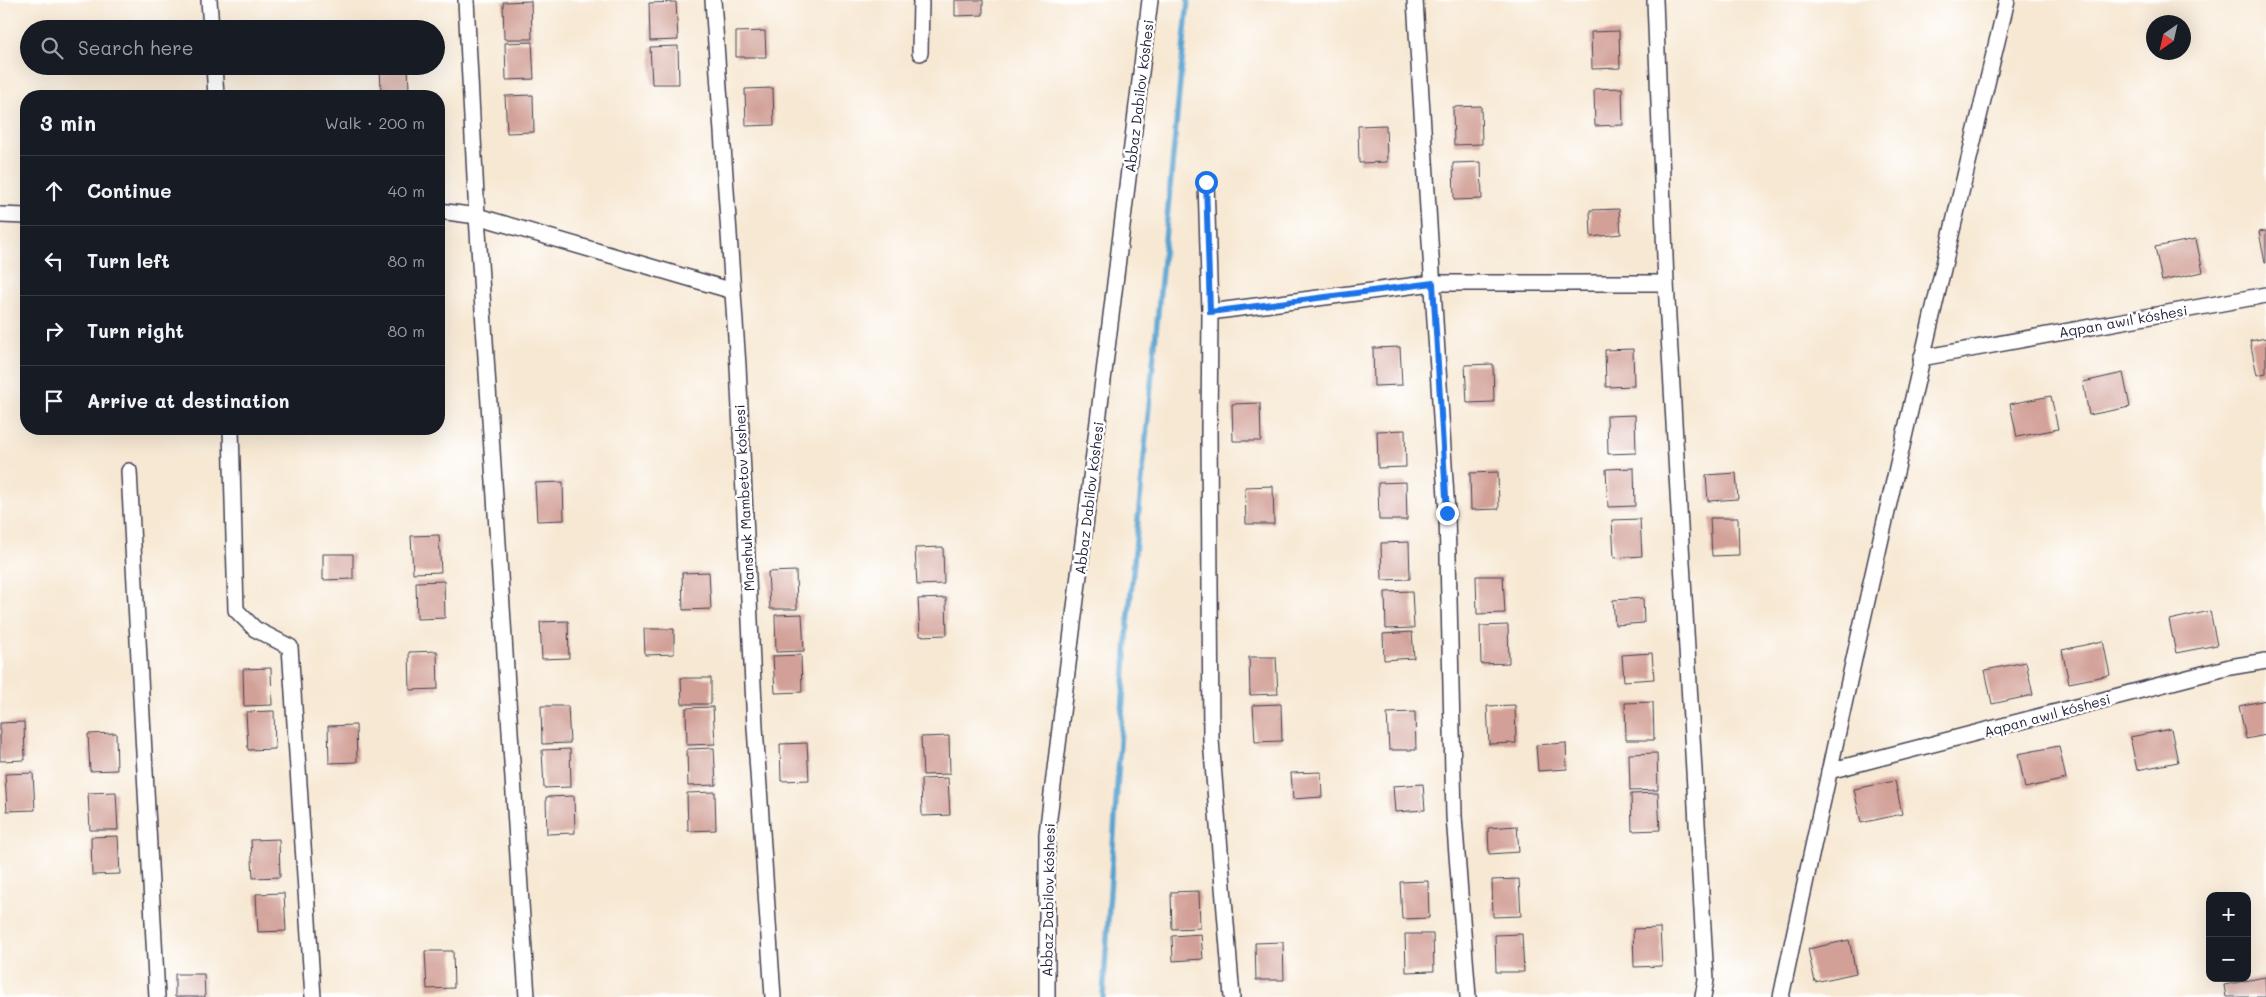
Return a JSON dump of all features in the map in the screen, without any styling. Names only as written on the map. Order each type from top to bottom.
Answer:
[{"type":"street","points":[[209,0],[210,20]]},
{"type":"street","points":[[466,0],[477,216],[526,997]]},
{"type":"street","name":"Manshuk Mambetov kóshesi","points":[[713,0],[733,291],[755,727],[773,997]]},
{"type":"street","points":[[920,53],[921,0]]},
{"type":"street","name":"Abbaz Dabilov kóshesi","points":[[1047,997],[1048,834],[1150,0]]},
{"type":"street","points":[[1415,0],[1447,513],[1454,816],[1468,997]]},
{"type":"street","points":[[1655,0],[1666,283],[1706,970],[1703,997]]},
{"type":"street","points":[[1781,997],[1828,771],[1921,358],[2007,0]]},
{"type":"street","points":[[215,75],[216,90]]},
{"type":"street","points":[[1206,182],[1210,312],[1208,432],[1211,740],[1232,997]]},
{"type":"street","points":[[445,212],[477,216],[733,291]]},
{"type":"street","points":[[0,215],[20,216]]},
{"type":"street","points":[[1210,312],[1433,283],[1666,283]]},
{"type":"street","name":"Aqpan awıl kóshesi","points":[[1921,358],[2266,295]]},
{"type":"street","points":[[231,435],[236,610],[255,629],[290,646],[313,997]]},
{"type":"street","points":[[129,471],[157,997]]},
{"type":"street","name":"Aqpan awıl kóshesi","points":[[1828,771],[2230,667],[2266,660]]},
{"type":"building","points":[[955,0],[983,0],[983,15],[955,16]]},
{"type":"building","points":[[531,1],[532,39],[504,39],[503,2]]},
{"type":"building","points":[[676,2],[678,40],[650,41],[649,3]]},
{"type":"building","points":[[765,31],[766,57],[736,57],[736,32]]},
{"type":"building","points":[[1619,31],[1620,68],[1592,69],[1591,32]]},
{"type":"building","points":[[532,42],[534,79],[506,80],[505,43]]},
{"type":"building","points":[[678,46],[679,84],[652,84],[650,47]]},
{"type":"building","points":[[380,75],[408,75],[409,90],[381,90]]},
{"type":"building","points":[[773,88],[774,125],[746,126],[745,89]]},
{"type":"building","points":[[1622,88],[1623,125],[1595,126],[1594,89]]},
{"type":"building","points":[[533,95],[534,132],[507,133],[505,96]]},
{"type":"building","points":[[1481,106],[1482,144],[1454,145],[1453,107]]},
{"type":"building","points":[[1386,125],[1387,162],[1359,163],[1358,126]]},
{"type":"building","points":[[1481,162],[1482,199],[1454,200],[1453,163]]},
{"type":"building","points":[[1619,209],[1621,234],[1591,237],[1590,210]]},
{"type":"building","points":[[2266,231],[2266,263],[2265,263],[2259,232]]},
{"type":"building","points":[[2196,239],[2203,272],[2162,281],[2155,247]]},
{"type":"building","points":[[2266,338],[2266,373],[2257,375],[2250,341]]},
{"type":"building","points":[[1400,347],[1402,385],[1374,386],[1373,348]]},
{"type":"building","points":[[1633,349],[1634,386],[1606,387],[1605,350]]},
{"type":"building","points":[[1493,364],[1494,402],[1467,403],[1465,365]]},
{"type":"building","points":[[2123,373],[2130,407],[2089,415],[2083,382]]},
{"type":"building","points":[[2051,396],[2058,429],[2017,437],[2010,404]]},
{"type":"building","points":[[1260,403],[1261,441],[1233,441],[1232,404]]},
{"type":"building","points":[[1635,415],[1636,453],[1608,454],[1607,416]]},
{"type":"building","points":[[1405,430],[1406,467],[1378,468],[1377,431]]},
{"type":"building","points":[[1634,468],[1635,506],[1608,507],[1606,469]]},
{"type":"building","points":[[1498,472],[1499,509],[1471,510],[1470,473]]},
{"type":"building","points":[[1736,473],[1738,499],[1708,501],[1706,475]]},
{"type":"building","points":[[563,482],[564,520],[537,521],[535,483]]},
{"type":"building","points":[[1406,482],[1407,520],[1379,520],[1378,483]]},
{"type":"building","points":[[1273,486],[1274,524],[1246,524],[1245,487]]},
{"type":"building","points":[[1710,518],[1738,518],[1739,555],[1712,556]]},
{"type":"building","points":[[1640,519],[1642,556],[1614,558],[1612,520]]},
{"type":"building","points":[[439,535],[441,572],[413,573],[411,536]]},
{"type":"building","points":[[1409,542],[1410,579],[1382,580],[1381,543]]},
{"type":"building","points":[[943,547],[944,584],[917,585],[915,548]]},
{"type":"building","points":[[323,554],[353,554],[353,579],[323,580]]},
{"type":"building","points":[[796,571],[797,609],[770,609],[768,572]]},
{"type":"building","points":[[709,572],[711,609],[683,610],[682,573]]},
{"type":"building","points":[[1476,576],[1503,576],[1505,613],[1477,614]]},
{"type":"building","points":[[444,581],[445,618],[417,619],[416,582]]},
{"type":"building","points":[[1412,591],[1414,628],[1386,629],[1385,592]]},
{"type":"building","points":[[946,598],[947,635],[920,636],[918,599]]},
{"type":"building","points":[[1643,598],[1644,623],[1615,625],[1613,600]]},
{"type":"building","points":[[2210,611],[2217,645],[2176,653],[2169,620]]},
{"type":"building","points":[[802,614],[804,651],[776,652],[775,615]]},
{"type":"building","points":[[568,621],[569,658],[542,659],[540,622]]},
{"type":"building","points":[[1508,625],[1509,663],[1481,664],[1480,626]]},
{"type":"building","points":[[644,629],[674,629],[674,654],[645,655]]},
{"type":"building","points":[[1412,632],[1414,658],[1384,660],[1383,634]]},
{"type":"building","points":[[2103,641],[2110,675],[2069,683],[2062,650]]},
{"type":"building","points":[[437,651],[438,689],[410,690],[409,652]]},
{"type":"building","points":[[1652,653],[1654,679],[1624,681],[1622,655]]},
{"type":"building","points":[[801,655],[802,692],[775,693],[773,656]]},
{"type":"building","points":[[1249,657],[1276,657],[1278,694],[1250,695]]},
{"type":"building","points":[[2026,662],[2033,695],[1992,704],[1985,670]]},
{"type":"building","points":[[271,668],[272,705],[244,706],[243,669]]},
{"type":"building","points":[[681,678],[711,678],[711,704],[682,704]]},
{"type":"building","points":[[2266,700],[2266,735],[2246,739],[2239,706]]},
{"type":"building","points":[[1653,702],[1654,740],[1626,740],[1625,703]]},
{"type":"building","points":[[1281,704],[1282,741],[1255,742],[1253,705]]},
{"type":"building","points":[[1515,705],[1516,743],[1489,744],[1487,706]]},
{"type":"building","points":[[541,706],[568,706],[570,743],[542,744]]},
{"type":"building","points":[[713,707],[715,744],[687,745],[686,708]]},
{"type":"building","points":[[274,711],[275,749],[248,750],[246,712]]},
{"type":"building","points":[[1415,712],[1416,750],[1389,750],[1387,713]]},
{"type":"building","points":[[24,722],[25,760],[0,761],[0,723]]},
{"type":"building","points":[[356,725],[357,762],[329,763],[328,726]]},
{"type":"building","points":[[2171,729],[2178,762],[2137,770],[2130,737]]},
{"type":"building","points":[[116,733],[117,770],[90,771],[88,734]]},
{"type":"building","points":[[949,736],[950,774],[923,775],[921,737]]},
{"type":"building","points":[[807,743],[809,780],[781,781],[780,744]]},
{"type":"building","points":[[1566,743],[1567,769],[1538,771],[1536,745]]},
{"type":"building","points":[[2059,746],[2066,779],[2025,788],[2018,754]]},
{"type":"building","points":[[714,748],[716,785],[688,786],[687,749]]},
{"type":"building","points":[[570,749],[571,787],[544,788],[542,750]]},
{"type":"building","points":[[1657,753],[1658,790],[1630,791],[1629,754]]},
{"type":"building","points":[[1321,772],[1322,797],[1293,799],[1291,773]]},
{"type":"building","points":[[33,773],[35,810],[7,811],[5,774]]},
{"type":"building","points":[[948,778],[950,815],[922,816],[921,779]]},
{"type":"building","points":[[1895,781],[1902,814],[1861,823],[1854,789]]},
{"type":"building","points":[[1423,784],[1425,810],[1395,812],[1393,786]]},
{"type":"building","points":[[116,792],[118,830],[90,830],[88,793]]},
{"type":"building","points":[[715,792],[716,830],[688,831],[687,793]]},
{"type":"building","points":[[1658,793],[1660,830],[1632,831],[1631,794]]},
{"type":"building","points":[[574,796],[575,833],[547,834],[546,797]]},
{"type":"building","points":[[1517,826],[1519,852],[1489,854],[1488,828]]},
{"type":"building","points":[[118,836],[120,874],[92,875],[91,837]]},
{"type":"building","points":[[279,839],[280,877],[253,878],[251,840]]},
{"type":"building","points":[[1519,879],[1521,916],[1493,917],[1492,880]]},
{"type":"building","points":[[1428,881],[1429,918],[1402,919],[1400,882]]},
{"type":"building","points":[[1199,891],[1200,928],[1172,929],[1171,892]]},
{"type":"building","points":[[284,893],[286,931],[258,932],[256,894]]},
{"type":"building","points":[[1660,928],[1662,966],[1634,967],[1633,929]]},
{"type":"building","points":[[1201,934],[1203,959],[1173,961],[1172,936]]},
{"type":"building","points":[[1405,934],[1433,934],[1434,971],[1406,972]]},
{"type":"building","points":[[1522,934],[1524,972],[1496,972],[1495,935]]},
{"type":"building","points":[[1849,940],[1856,973],[1815,982],[1808,949]]},
{"type":"building","points":[[1283,942],[1284,980],[1256,980],[1255,943]]},
{"type":"building","points":[[425,951],[453,951],[454,988],[427,989]]},
{"type":"building","points":[[175,974],[204,974],[205,997],[175,997]]},
{"type":"building","points":[[2265,977],[2266,997],[2226,997],[2224,985],[2251,982],[2251,980]]},
{"type":"waterway","points":[[1103,997],[1128,624],[1188,0]]},
{"type":"route","points":[[1206,182],[1210,312],[1433,283],[1447,513]]}]
